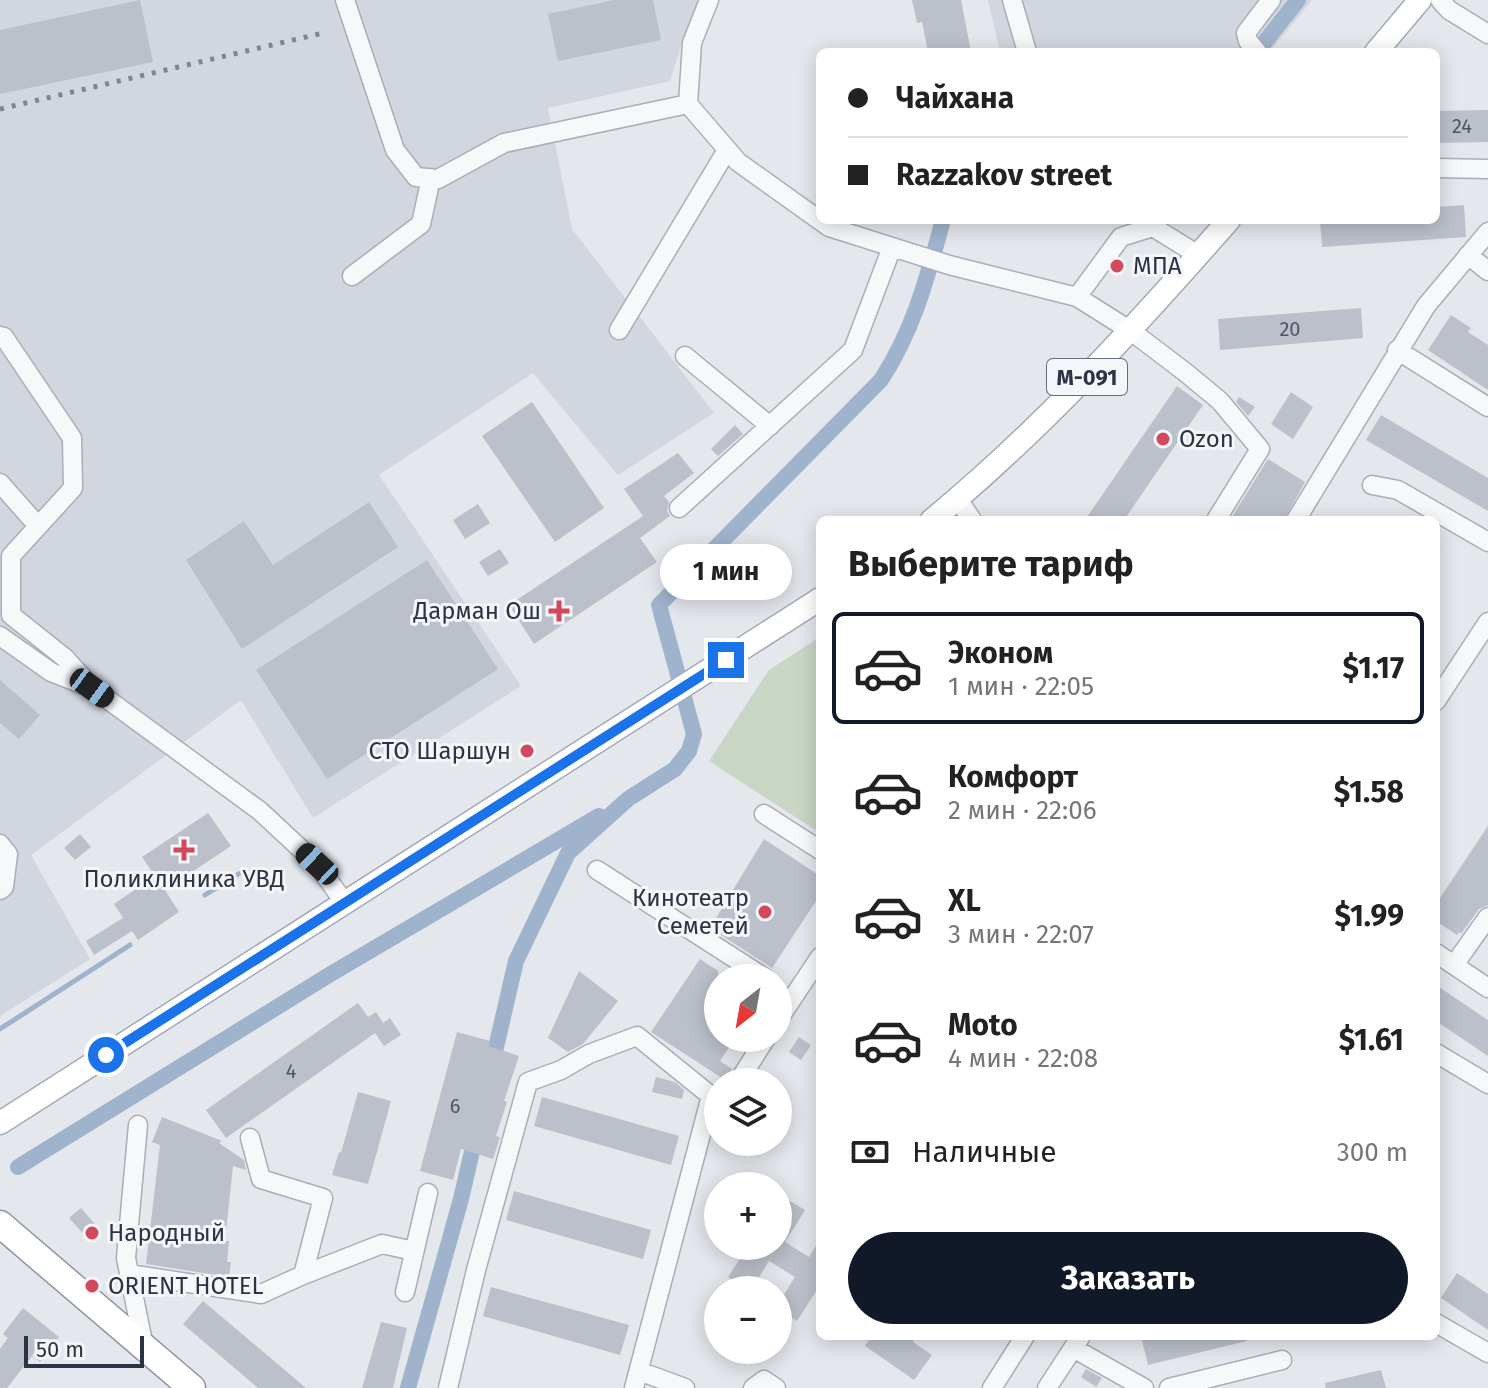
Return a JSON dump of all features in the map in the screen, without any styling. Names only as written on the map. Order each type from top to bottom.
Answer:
[{"type":"highway","points":[[4,1235],[192,1388]]},
{"type":"main road","points":[[1379,48],[1420,0]]},
{"type":"main road","name":"М-091","points":[[937,516],[1024,439],[1131,331],[1225,224]]},
{"type":"main road","points":[[0,1123],[816,602]]},
{"type":"street","points":[[345,0],[395,150],[416,177],[438,179],[504,143],[688,104]]},
{"type":"street","points":[[709,0],[692,43],[688,104],[738,162],[816,218]]},
{"type":"street","points":[[1012,0],[1026,48]]},
{"type":"street","points":[[1253,46],[1246,33],[1271,0]]},
{"type":"street","points":[[1440,0],[1449,10],[1488,34]]},
{"type":"street","points":[[619,330],[727,150]]},
{"type":"street","points":[[1440,168],[1488,169]]},
{"type":"street","points":[[352,276],[421,224],[431,178]]},
{"type":"street","points":[[825,224],[949,265],[1077,297],[1131,331],[1220,401],[1260,449],[1218,516]]},
{"type":"street","points":[[1077,297],[1121,237],[1153,227],[1198,255]]},
{"type":"street","points":[[1298,516],[1426,306],[1488,232]]},
{"type":"street","points":[[679,508],[853,350],[892,247]]},
{"type":"street","points":[[1468,255],[1488,271]]},
{"type":"street","points":[[0,336],[4,337],[72,438],[73,488],[11,556],[11,615],[65,658],[92,688],[260,811],[317,864],[344,902]]},
{"type":"street","points":[[1397,350],[1488,407]]},
{"type":"street","points":[[685,356],[770,426]]},
{"type":"street","points":[[0,483],[38,526]]},
{"type":"street","points":[[1372,485],[1398,490],[1488,542]]},
{"type":"street","points":[[958,499],[969,516]]},
{"type":"street","points":[[1440,695],[1488,622]]},
{"type":"street","points":[[0,636],[51,672],[92,688]]},
{"type":"street","points":[[764,814],[816,847]]},
{"type":"street","points":[[0,844],[8,854],[4,887],[0,890]]},
{"type":"street","points":[[597,870],[743,964]]},
{"type":"street","points":[[1454,965],[1488,917]]},
{"type":"street","points":[[1440,956],[1488,988]]},
{"type":"street","points":[[792,985],[816,961]]},
{"type":"street","points":[[448,1388],[476,1270],[528,1082],[637,1036],[704,1086]]},
{"type":"street","points":[[1440,1055],[1488,1084]]},
{"type":"street","points":[[138,1125],[126,1258],[144,1347]]},
{"type":"street","points":[[685,1388],[637,1379],[704,1131]]},
{"type":"street","points":[[250,1138],[261,1179],[323,1198],[303,1275]]},
{"type":"street","points":[[405,1292],[428,1193]]},
{"type":"street","points":[[129,1274],[261,1294],[382,1244],[414,1251]]},
{"type":"street","points":[[1440,1325],[1488,1353]]},
{"type":"street","points":[[992,1388],[1022,1340]]},
{"type":"street","points":[[1047,1388],[1077,1342],[1144,1388]]},
{"type":"street","points":[[1169,1388],[1282,1360]]},
{"type":"street","points":[[753,1388],[764,1380],[776,1388]]},
{"type":"shaded area","points":[[0,0],[700,0],[670,81],[548,108],[572,229],[714,413],[618,475],[533,373],[379,475],[521,686],[313,818],[241,700],[31,855],[90,959],[0,1016]]},
{"type":"shaded area","points":[[988,0],[1312,0],[1273,48],[999,48]]},
{"type":"green space","points":[[816,640],[816,830],[709,761],[769,670]]},
{"type":"building","points":[[140,0],[153,62],[0,94],[0,30]]},
{"type":"building","points":[[614,0],[653,0],[661,40],[558,61],[548,14]]},
{"type":"building","points":[[912,0],[961,0],[970,48],[927,48],[922,22],[917,23]]},
{"type":"building","points":[[1488,110],[1488,142],[1440,143],[1440,111]]},
{"type":"building","points":[[1464,205],[1466,237],[1322,247],[1320,224],[1440,224],[1440,207]]},
{"type":"building","points":[[1361,308],[1363,338],[1220,350],[1218,319]]},
{"type":"building","points":[[1451,315],[1471,328],[1468,332],[1488,345],[1488,390],[1428,350]]},
{"type":"building","points":[[1177,386],[1203,405],[1127,516],[1088,516]]},
{"type":"building","points":[[1291,392],[1313,407],[1293,439],[1271,424]]},
{"type":"building","points":[[1239,397],[1255,407],[1248,416],[1236,402]]},
{"type":"building","points":[[532,402],[604,508],[555,542],[482,436]]},
{"type":"building","points":[[1381,415],[1488,478],[1488,511],[1366,440]]},
{"type":"building","points":[[735,425],[743,434],[718,456],[711,449]]},
{"type":"building","points":[[678,453],[694,473],[664,496],[669,502],[667,510],[670,516],[640,538],[657,562],[534,644],[509,605],[643,516],[624,489]]},
{"type":"building","points":[[1268,459],[1305,482],[1286,516],[1232,516]]},
{"type":"building","points":[[369,502],[398,547],[242,649],[186,560],[244,521],[273,565]]},
{"type":"building","points":[[478,504],[490,523],[465,539],[453,520]]},
{"type":"building","points":[[500,549],[509,563],[488,576],[479,562]]},
{"type":"building","points":[[427,560],[498,669],[327,779],[256,670]]},
{"type":"building","points":[[0,680],[40,715],[19,739],[0,723]]},
{"type":"building","points":[[208,813],[231,846],[165,890],[179,912],[138,940],[132,931],[94,955],[86,941],[123,918],[114,904],[155,876],[142,857]]},
{"type":"building","points":[[1488,826],[1488,905],[1479,909],[1461,934],[1459,932],[1457,935],[1440,924],[1440,898]]},
{"type":"building","points":[[80,834],[91,847],[75,860],[64,848]]},
{"type":"building","name":"Кинотеатр Семетей","points":[[764,839],[816,873],[816,901],[775,964],[766,964],[710,928]]},
{"type":"building","points":[[700,959],[708,964],[704,964],[704,1052],[726,1052],[720,1061],[730,1068],[706,1068],[651,1032]]},
{"type":"building","points":[[579,971],[618,1001],[583,1044],[568,1052],[548,1038]]},
{"type":"building","points":[[1440,988],[1488,1020],[1488,1056],[1440,1024]]},
{"type":"building","points":[[358,1003],[368,1017],[376,1012],[383,1023],[390,1018],[401,1035],[384,1046],[375,1033],[226,1138],[206,1110]]},
{"type":"building","points":[[457,1032],[490,1041],[488,1046],[519,1056],[504,1101],[507,1102],[496,1136],[500,1137],[493,1159],[461,1149],[453,1180],[420,1171]]},
{"type":"building","points":[[799,1037],[811,1045],[801,1060],[789,1052],[792,1052]]},
{"type":"building","points":[[656,1077],[675,1082],[684,1090],[682,1099],[652,1092]]},
{"type":"building","points":[[358,1092],[391,1101],[368,1184],[332,1175]]},
{"type":"building","points":[[542,1097],[679,1136],[671,1165],[534,1126]]},
{"type":"building","points":[[162,1117],[222,1141],[219,1143],[244,1160],[246,1170],[233,1166],[225,1241],[229,1241],[229,1277],[146,1264],[160,1145],[152,1142]]},
{"type":"building","points":[[514,1191],[651,1230],[643,1259],[506,1220]]},
{"type":"building","points":[[792,1202],[805,1210],[792,1231]]},
{"type":"building","points":[[81,1208],[101,1231],[90,1241],[69,1218]]},
{"type":"building","points":[[792,1246],[809,1257],[816,1246],[816,1291],[797,1321],[792,1318],[792,1282],[795,1277],[769,1261],[760,1276],[729,1276],[739,1260],[792,1260]]},
{"type":"building","points":[[1457,1273],[1488,1294],[1488,1330],[1441,1298]]},
{"type":"building","points":[[491,1287],[629,1325],[620,1355],[483,1316]]},
{"type":"building","points":[[203,1301],[306,1388],[258,1388],[183,1324]]},
{"type":"building","points":[[23,1308],[59,1337],[40,1362],[32,1356],[7,1388],[0,1388],[0,1349],[8,1338],[3,1334]]},
{"type":"building","points":[[381,1322],[407,1328],[393,1388],[362,1388]]},
{"type":"building","points":[[869,1340],[914,1340],[932,1355],[914,1380],[865,1346]]},
{"type":"building","points":[[1142,1340],[1247,1340],[1247,1341],[1148,1365]]},
{"type":"building","points":[[1086,1369],[1102,1378],[1096,1387],[1081,1377]]},
{"type":"building","points":[[1381,1370],[1386,1388],[1326,1388],[1325,1383]]},
{"type":"waterway","points":[[1264,43],[1298,0]]},
{"type":"waterway","points":[[491,1069],[516,961],[568,853],[628,799],[675,769],[689,751],[694,734],[659,605],[881,380],[911,322],[942,224]]},
{"type":"waterway","points":[[18,1167],[329,975],[599,816]]},
{"type":"waterway","points":[[205,895],[240,873]]},
{"type":"waterway","points":[[0,1029],[130,945]]},
{"type":"waterway","points":[[408,1388],[476,1134]]},
{"type":"railway","points":[[0,109],[327,32]]},
{"type":"place","name":"МПА","points":[[1117,266]]},
{"type":"place","name":"Ozon","points":[[1163,439]]},
{"type":"place","name":"Дарман Ош","points":[[559,611]]},
{"type":"place","name":"СТО Шаршун","points":[[527,751]]},
{"type":"place","name":"Поликлиника УВД","points":[[184,850]]},
{"type":"place","name":"Кинотеатр Семетей","points":[[765,912]]},
{"type":"place","name":"Народный","points":[[92,1233]]},
{"type":"place","name":"ORIENT HOTEL","points":[[92,1286]]},
{"type":"route","points":[[106,1055],[726,660]]}]
